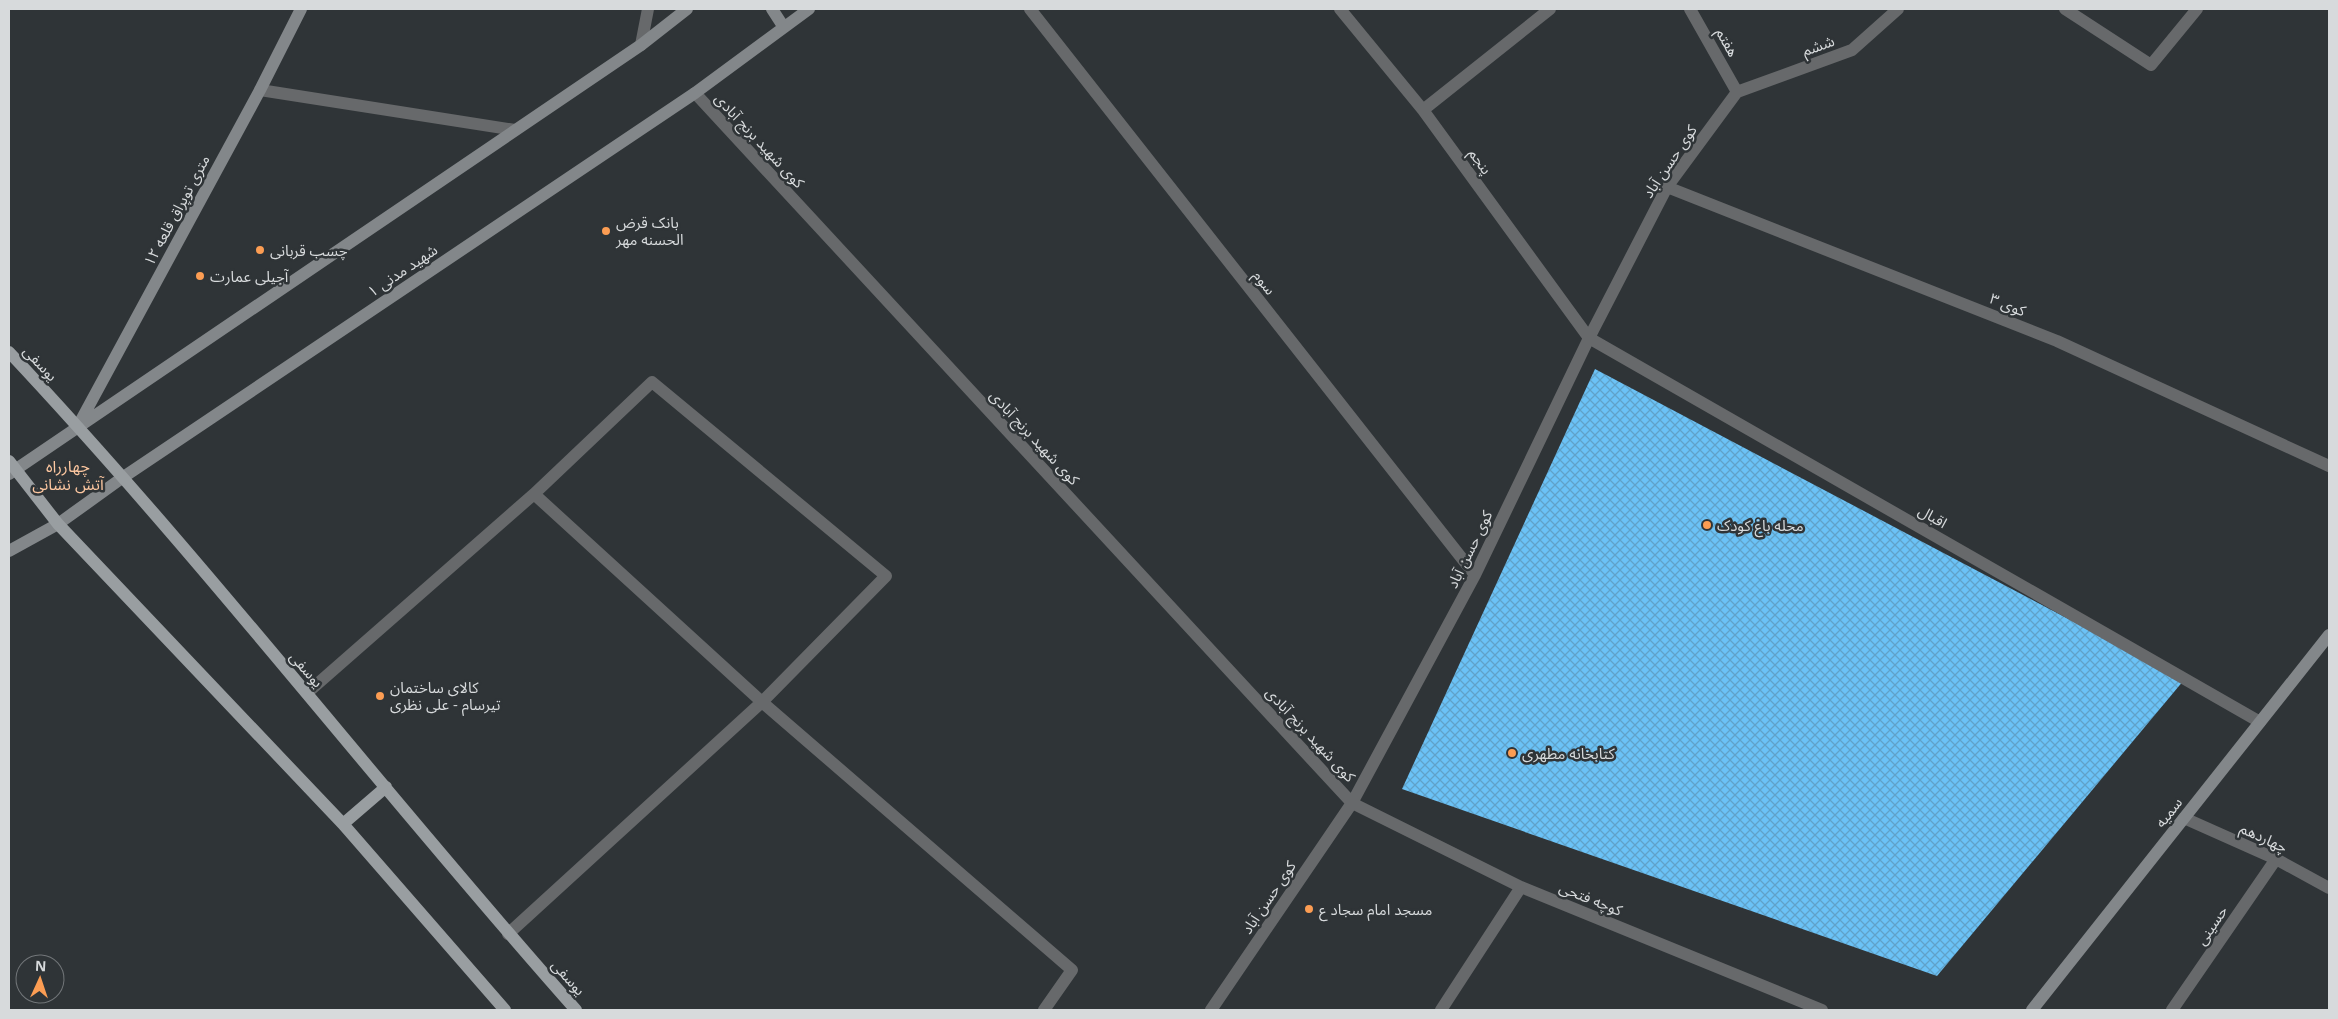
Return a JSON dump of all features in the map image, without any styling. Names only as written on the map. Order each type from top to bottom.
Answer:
[{"type":"main road","name":"۱۲ متری توپراق قلعه","points":[[78,426],[260,90],[301,9]]},
{"type":"main road","points":[[505,1010],[343,824],[58,524],[11,468],[78,426],[515,130],[641,44],[687,9]]},
{"type":"main road","points":[[772,9],[783,26]]},
{"type":"main road","name":"شهید مدنی ۱","points":[[9,551],[58,524],[122,478],[695,93],[783,26],[809,9]]},
{"type":"main road","name":"یوسفی","points":[[9,352],[78,426],[307,693],[508,934],[576,1010]]},
{"type":"main road","name":"سمیه","points":[[2032,1010],[2329,635]]},
{"type":"main road","points":[[343,824],[386,787]]},
{"type":"street","points":[[641,44],[648,9]]},
{"type":"street","name":"سوم","points":[[1030,9],[1475,575]]},
{"type":"street","name":"پنجم","points":[[1340,9],[1423,110],[1589,338]]},
{"type":"street","points":[[1423,110],[1550,9]]},
{"type":"street","name":"هفتم","points":[[1690,9],[1736,92]]},
{"type":"street","name":"ششم","points":[[1736,92],[1852,50],[1898,9]]},
{"type":"street","points":[[2065,9],[2151,65],[2196,9]]},
{"type":"street","points":[[260,90],[515,130]]},
{"type":"street","name":"کوی حسن آباد","points":[[1211,1010],[1352,802],[1475,575],[1589,338],[1668,187],[1736,92]]},
{"type":"street","name":"کوی شهید برنج آبادی","points":[[695,93],[1352,802]]},
{"type":"street","name":"کوی ۳","points":[[1668,187],[2057,341],[2329,466]]},
{"type":"street","name":"اقبال","points":[[1589,338],[2260,722]]},
{"type":"street","points":[[307,693],[534,494],[652,382],[886,576],[762,702],[508,934]]},
{"type":"street","points":[[534,494],[762,702],[1072,970],[1044,1010]]},
{"type":"street","name":"کوچه فتحی","points":[[1352,802],[1521,887],[1822,1010]]},
{"type":"street","name":"چهاردهم","points":[[2184,818],[2276,859],[2329,888]]},
{"type":"street","name":"حسینی","points":[[2172,1010],[2276,859]]},
{"type":"street","points":[[1441,1010],[1521,887]]},
{"type":"building","name":"محله باغ کودک","points":[[1595,369],[2184,680],[1937,976],[1402,789]]},
{"type":"place","name":"بانک قرض الحسنه مهر","points":[[606,231]]},
{"type":"place","name":"چسب قربانی","points":[[260,250]]},
{"type":"place","name":"آجیلی عمارت","points":[[200,276]]},
{"type":"place","name":"محله باغ کودک","points":[[1707,525]]},
{"type":"place","name":"کالای ساختمان تیرسام - علی نظری","points":[[380,696]]},
{"type":"place","name":"کتابخانه مطهری","points":[[1512,753]]},
{"type":"place","name":"مسجد امام سجاد ع","points":[[1309,909]]},
{"type":"district","name":"چهارراه آتش نشانی","points":[[68,475]]}]
